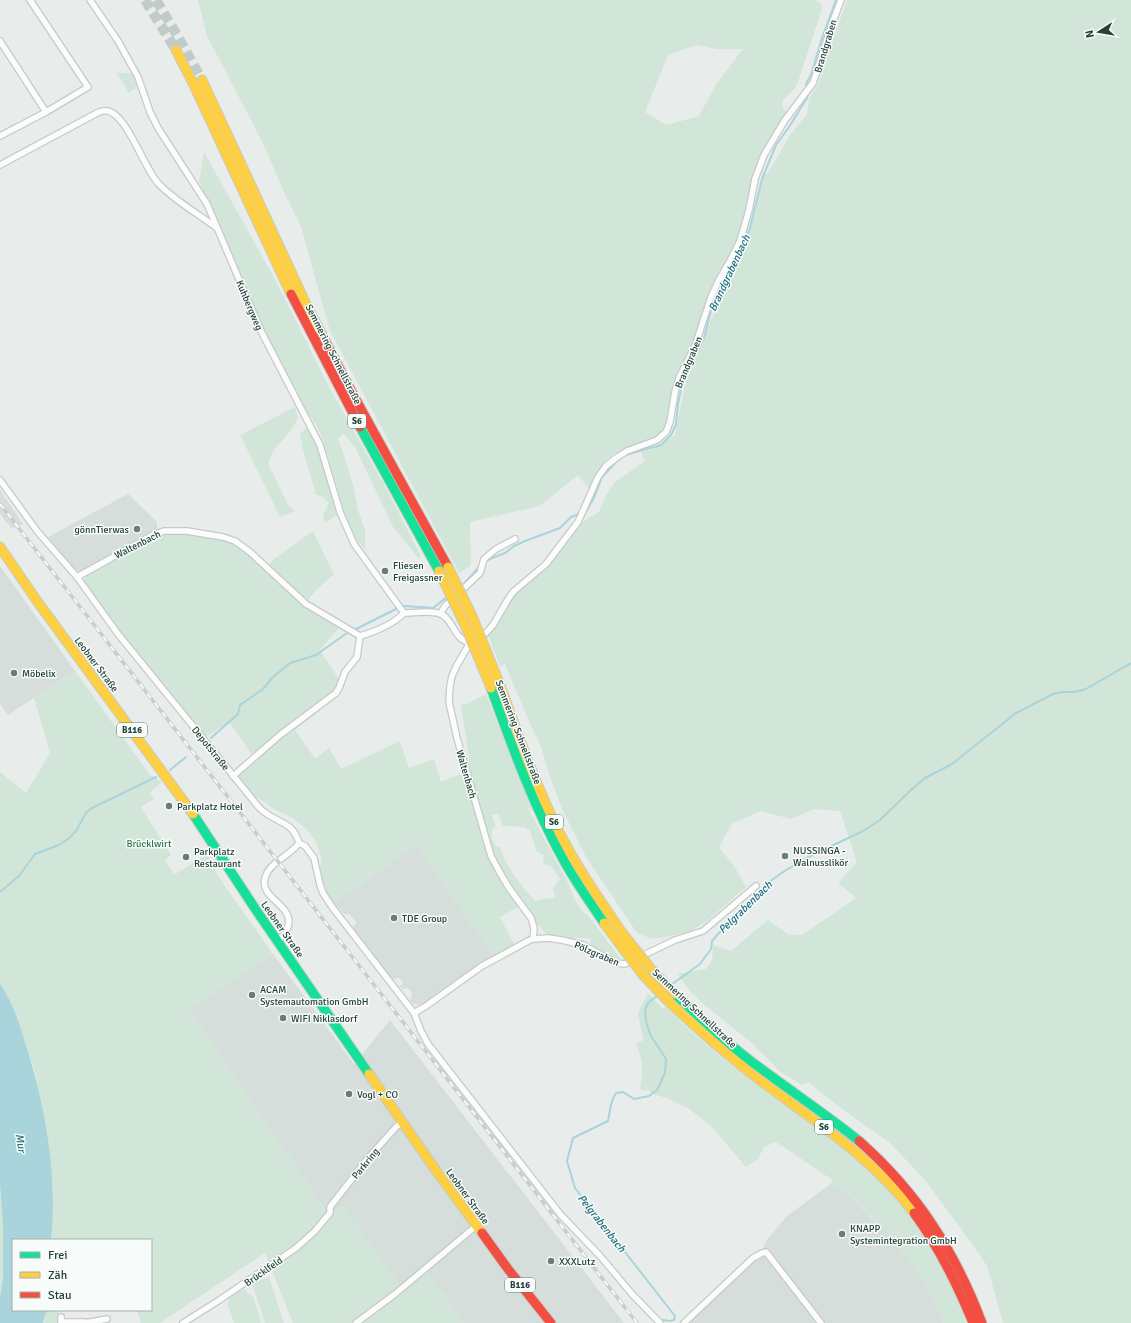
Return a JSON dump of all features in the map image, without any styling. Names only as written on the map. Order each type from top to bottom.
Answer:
[{"type":"main road","name":"Semmering Schnellstraße","points":[[176,50],[196,89],[297,306],[346,401],[439,572],[465,625],[529,788],[552,839],[577,882],[604,923],[643,974],[668,1001],[710,1041],[748,1071],[849,1144],[884,1177],[912,1209],[938,1248],[980,1323]]},
{"type":"main road","name":"Semmering Schnellstraße","points":[[202,80],[306,302],[355,398],[448,567],[472,616],[500,685],[537,785],[560,834],[585,878],[623,934],[651,969],[675,994],[715,1032],[754,1064],[855,1136],[890,1170],[913,1196],[934,1225],[952,1254],[968,1285],[980,1323]]},
{"type":"main road","name":"Leobner Straße","points":[[0,547],[41,607],[185,802],[277,940],[476,1226],[551,1323]]},
{"type":"street","points":[[0,135],[46,112],[88,87],[30,0]]},
{"type":"street","name":"Kuhbergweg","points":[[90,0],[132,64],[150,112],[158,128],[207,204],[261,331],[316,435],[340,512],[354,544],[404,613]]},
{"type":"street","name":"Brandgraben","points":[[469,642],[488,632],[513,592],[537,573],[556,551],[578,522],[598,477],[606,466],[627,451],[657,440],[666,432],[670,422],[674,392],[679,378],[696,346],[711,297],[740,241],[749,210],[755,179],[764,155],[785,120],[816,77],[841,0]]},
{"type":"street","points":[[0,41],[46,112]]},
{"type":"street","points":[[0,165],[99,112],[108,111],[117,116],[125,126],[146,166],[157,183],[217,228]]},
{"type":"street","name":"Depotstraße","points":[[0,480],[37,531],[77,577],[118,634],[259,808],[268,815],[289,826],[297,835],[299,843],[305,846],[314,858],[320,885],[329,903],[414,1013],[428,1044],[560,1214],[659,1322]]},
{"type":"street","name":"Waltenbach","points":[[77,577],[140,541],[164,531],[187,531],[223,536],[243,546],[306,604],[360,636]]},
{"type":"street","points":[[440,614],[441,610],[480,573],[484,559],[496,549],[515,539]]},
{"type":"street","points":[[233,776],[280,735],[336,693],[340,688],[345,672],[357,657],[360,636],[400,618],[404,613],[427,612],[440,614],[448,620],[461,639],[469,642]]},
{"type":"street","name":"Waltenbach","points":[[469,642],[452,676],[449,694],[451,712],[491,856],[509,888],[531,918],[534,928],[533,939]]},
{"type":"street","points":[[277,940],[284,936],[290,921],[288,914],[268,892],[264,884],[265,878],[268,871],[295,849],[299,843]]},
{"type":"street","name":"Pölzgraben","points":[[414,1013],[482,966],[515,947],[533,939],[556,939],[576,943],[583,945],[616,963],[625,964],[675,940],[703,931],[756,886]]},
{"type":"street","name":"Parkring","points":[[330,1207],[369,1157],[397,1126],[403,1123]]},
{"type":"street","name":"Brücklfeld","points":[[183,1323],[296,1248],[314,1232],[330,1213],[330,1207]]},
{"type":"street","points":[[356,1323],[395,1294],[476,1226]]},
{"type":"street","points":[[684,1323],[753,1258],[762,1252],[766,1252],[772,1258],[821,1323]]},
{"type":"street","points":[[61,1317],[61,1322],[85,1323],[107,1319]]},
{"type":"shaded area","points":[[0,490],[23,524],[12,529],[0,514]]},
{"type":"shaded area","points":[[128,494],[157,522],[157,530],[82,570],[78,571],[74,569],[48,537]]},
{"type":"shaded area","points":[[0,566],[75,671],[8,715],[0,704]]},
{"type":"shaded area","points":[[416,845],[494,956],[425,1004],[417,1005],[412,1003],[410,1000],[412,993],[408,988],[402,989],[400,986],[403,983],[400,978],[390,978],[355,933],[353,927],[357,923],[349,914],[344,914],[334,903]]},
{"type":"shaded area","points":[[273,954],[354,1064],[390,1020],[624,1323],[463,1323],[425,1270],[401,1287],[342,1206],[330,1217],[189,1010]]},
{"type":"shaded area","points":[[832,1183],[843,1189],[876,1223],[872,1226],[886,1230],[927,1285],[944,1323],[689,1323],[761,1253],[766,1241],[787,1216]]},
{"type":"green space","points":[[198,0],[816,0],[822,5],[795,89],[783,100],[783,108],[787,113],[768,142],[760,158],[752,181],[744,219],[737,241],[707,300],[702,313],[699,331],[676,378],[669,418],[661,432],[648,442],[618,452],[606,460],[590,490],[578,475],[540,506],[470,522],[471,565],[459,573],[330,331],[301,227],[262,141],[207,36]],"holes":[[[696,45],[717,49],[743,49],[717,83],[699,116],[666,125],[645,112],[668,55]]]},
{"type":"green space","points":[[847,0],[1131,0],[1131,1323],[1003,1323],[987,1266],[925,1180],[890,1143],[842,1109],[808,1082],[802,1085],[779,1071],[753,1044],[701,1002],[689,990],[678,974],[706,969],[712,960],[713,945],[731,951],[768,920],[789,935],[802,935],[856,898],[838,883],[857,862],[840,811],[814,809],[791,819],[760,811],[732,824],[719,847],[736,869],[746,887],[707,921],[691,931],[652,939],[637,933],[586,857],[562,809],[541,747],[505,664],[500,666],[488,635],[515,594],[579,524],[599,512],[606,495],[615,482],[645,461],[641,452],[653,449],[675,435],[686,380],[751,228],[763,175],[768,173],[790,135],[807,114],[809,99],[818,84]]},
{"type":"green space","points":[[117,73],[132,73],[137,87],[129,93]]},
{"type":"green space","points":[[204,152],[277,283],[329,387],[387,490],[420,554],[420,560],[393,527],[356,449],[344,434],[338,438],[354,488],[358,510],[365,530],[365,549],[354,538],[343,511],[323,440],[316,425],[302,405],[263,331],[199,181]]},
{"type":"green space","points":[[295,407],[298,418],[292,429],[274,450],[268,463],[288,505],[295,511],[280,517],[240,435]]},
{"type":"green space","points":[[307,427],[315,439],[337,515],[325,523],[323,515],[329,503],[323,497],[315,494],[300,434]]},
{"type":"green space","points":[[313,531],[334,574],[315,591],[307,602],[268,565]]},
{"type":"green space","points":[[173,533],[211,537],[226,541],[241,548],[256,560],[298,601],[339,628],[320,650],[338,678],[335,691],[253,756],[229,722],[206,737],[144,662],[85,584],[84,580],[87,573],[152,538],[163,534]]},
{"type":"green space","name":"Brücklwirt","points":[[75,671],[150,775],[162,782],[150,792],[154,799],[141,807],[171,855],[165,860],[174,875],[207,854],[218,876],[273,954],[189,1010],[330,1217],[342,1205],[401,1287],[425,1270],[463,1323],[293,1323],[265,1253],[160,1323],[141,1323],[137,1311],[152,1311],[152,1239],[51,1239],[53,1191],[47,1131],[35,1072],[17,1018],[0,984],[0,772],[26,793],[50,753],[34,698]]},
{"type":"green space","points":[[486,694],[533,812],[527,806],[567,881],[577,904],[585,914],[588,915],[620,958],[617,961],[591,946],[590,938],[570,938],[560,935],[548,935],[538,925],[498,867],[486,835],[467,769],[469,757],[461,704],[467,704]],"holes":[[[498,814],[503,826],[524,827],[530,831],[537,852],[544,855],[543,864],[551,866],[560,879],[553,889],[555,898],[535,901],[514,876],[500,847],[497,847],[492,839],[492,830],[496,827],[492,815]]]},
{"type":"green space","points":[[335,696],[337,697],[295,730],[315,759],[329,748],[341,769],[400,741],[409,768],[434,759],[441,782],[465,772],[482,834],[520,906],[500,917],[515,946],[494,956],[416,845],[334,903],[328,895],[322,881],[320,871],[321,859],[313,837],[297,821],[256,798],[239,778],[240,774],[277,740]]},
{"type":"green space","points":[[648,993],[663,1009],[666,1007],[734,1068],[816,1126],[869,1170],[904,1209],[933,1252],[946,1274],[966,1323],[944,1323],[927,1285],[886,1230],[877,1231],[872,1227],[876,1222],[843,1189],[832,1183],[831,1179],[776,1142],[764,1147],[758,1159],[746,1167],[710,1125],[689,1109],[667,1098],[655,1095],[648,1090],[643,1091],[640,1088],[642,1066],[636,1044],[643,1040],[638,1013]]},
{"type":"green space","points":[[0,1185],[3,1227],[3,1270],[0,1298]]},
{"type":"green space","points":[[269,1277],[284,1323],[265,1323],[252,1283]]},
{"type":"green space","points":[[244,1289],[254,1298],[261,1323],[234,1323],[228,1306],[229,1298]]},
{"type":"green space","points":[[47,1311],[59,1311],[59,1323],[44,1323]]},
{"type":"water","name":"Mur","points":[[0,984],[18,1019],[32,1066],[44,1115],[53,1190],[51,1239],[12,1239],[12,1311],[47,1311],[43,1323],[0,1323],[0,1298],[3,1277],[3,1226],[0,1184]]},
{"type":"waterway","name":"Brandgrabenbach","points":[[585,513],[594,498],[602,477],[617,461],[625,455],[661,445],[671,435],[676,425],[678,404],[683,380],[704,338],[713,303],[726,276],[735,264],[750,228],[762,179],[776,145],[807,98],[809,91],[806,85],[811,75],[822,38],[836,0]]},
{"type":"waterway","name":"Brandgrabenbach","points":[[485,562],[505,553],[514,546],[525,541],[560,528],[571,517],[579,514]]},
{"type":"waterway","name":"Brandgrabenbach","points":[[462,586],[480,566]]},
{"type":"waterway","name":"Brandgrabenbach","points":[[404,606],[433,608],[447,597]]},
{"type":"waterway","name":"Brandgrabenbach","points":[[354,630],[398,608]]},
{"type":"waterway","name":"Brandgrabenbach","points":[[211,738],[238,714],[240,705],[263,689],[273,677],[290,663],[316,655],[347,633]]},
{"type":"waterway","name":"Pelgrabenbach","points":[[671,985],[700,964],[711,949],[712,941],[718,934],[742,912],[765,885],[783,872],[808,857],[863,831],[880,820],[925,778],[952,764],[1016,713],[1053,694],[1075,692],[1086,689],[1131,663]]},
{"type":"waterway","name":"Brandgrabenbach","points":[[170,770],[186,757]]},
{"type":"waterway","name":"Brandgrabenbach","points":[[0,892],[19,876],[35,854],[59,845],[68,839],[76,831],[86,813],[92,808],[156,777]]},
{"type":"waterway","name":"Pelgrabenbach","points":[[658,995],[648,1003],[645,1010],[646,1022],[651,1036],[666,1059],[665,1073],[657,1090],[649,1096],[634,1099],[623,1092],[616,1093],[611,1103],[608,1121],[573,1138],[567,1161],[575,1188],[675,1316],[674,1320],[663,1320],[660,1322]]},
{"type":"tunnel","points":[[145,0],[176,50]]},
{"type":"tunnel","points":[[156,0],[202,80]]},
{"type":"railway","points":[[0,504],[637,1323]]},
{"type":"traffic: fast","points":[[360,427],[439,571]]},
{"type":"traffic: fast","points":[[491,688],[515,753],[552,839],[604,923]]},
{"type":"traffic: fast","points":[[193,814],[256,910],[369,1074]]},
{"type":"traffic: fast","points":[[675,994],[743,1055],[859,1141]]},
{"type":"traffic: slow","points":[[176,50],[193,83],[291,294]]},
{"type":"traffic: slow","points":[[202,80],[305,302],[321,333]]},
{"type":"traffic: slow","points":[[0,547],[37,601],[193,814]]},
{"type":"traffic: slow","points":[[448,567],[472,616],[500,685]]},
{"type":"traffic: slow","points":[[439,571],[465,625],[491,688]]},
{"type":"traffic: slow","points":[[500,685],[535,779],[551,816],[582,873],[623,934]]},
{"type":"traffic: slow","points":[[604,923],[643,975],[668,1001]]},
{"type":"traffic: slow","points":[[623,934],[651,969],[675,994]]},
{"type":"traffic: slow","points":[[668,1001],[740,1065],[825,1128],[863,1159],[881,1176],[914,1213]]},
{"type":"traffic: slow","points":[[369,1074],[437,1172],[482,1233]]},
{"type":"traffic: jam","points":[[291,294],[360,427]]},
{"type":"traffic: jam","points":[[321,333],[448,567]]},
{"type":"traffic: jam","points":[[859,1141],[899,1181],[932,1224],[960,1271],[982,1323]]},
{"type":"traffic: jam","points":[[914,1213],[932,1239],[947,1266],[973,1323]]},
{"type":"traffic: jam","points":[[482,1233],[508,1269],[551,1323]]},
{"type":"place","name":"gönnTierwas","points":[[137,529]]},
{"type":"place","name":"Fliesen Freigassner","points":[[385,571]]},
{"type":"place","name":"Möbelix","points":[[14,673]]},
{"type":"place","name":"Parkplatz Hotel","points":[[169,806]]},
{"type":"place","name":"NUSSINGA - Walnusslikör","points":[[785,856]]},
{"type":"place","name":"Parkplatz Restaurant","points":[[186,857]]},
{"type":"place","name":"TDE Group","points":[[394,918]]},
{"type":"place","name":"ACAM Systemautomation GmbH","points":[[252,995]]},
{"type":"place","name":"WIFI Niklasdorf","points":[[283,1018]]},
{"type":"place","name":"Vogl + CO","points":[[349,1094]]},
{"type":"place","name":"KNAPP Systemintegration GmbH","points":[[842,1234]]},
{"type":"place","name":"XXXLutz","points":[[551,1261]]}]
